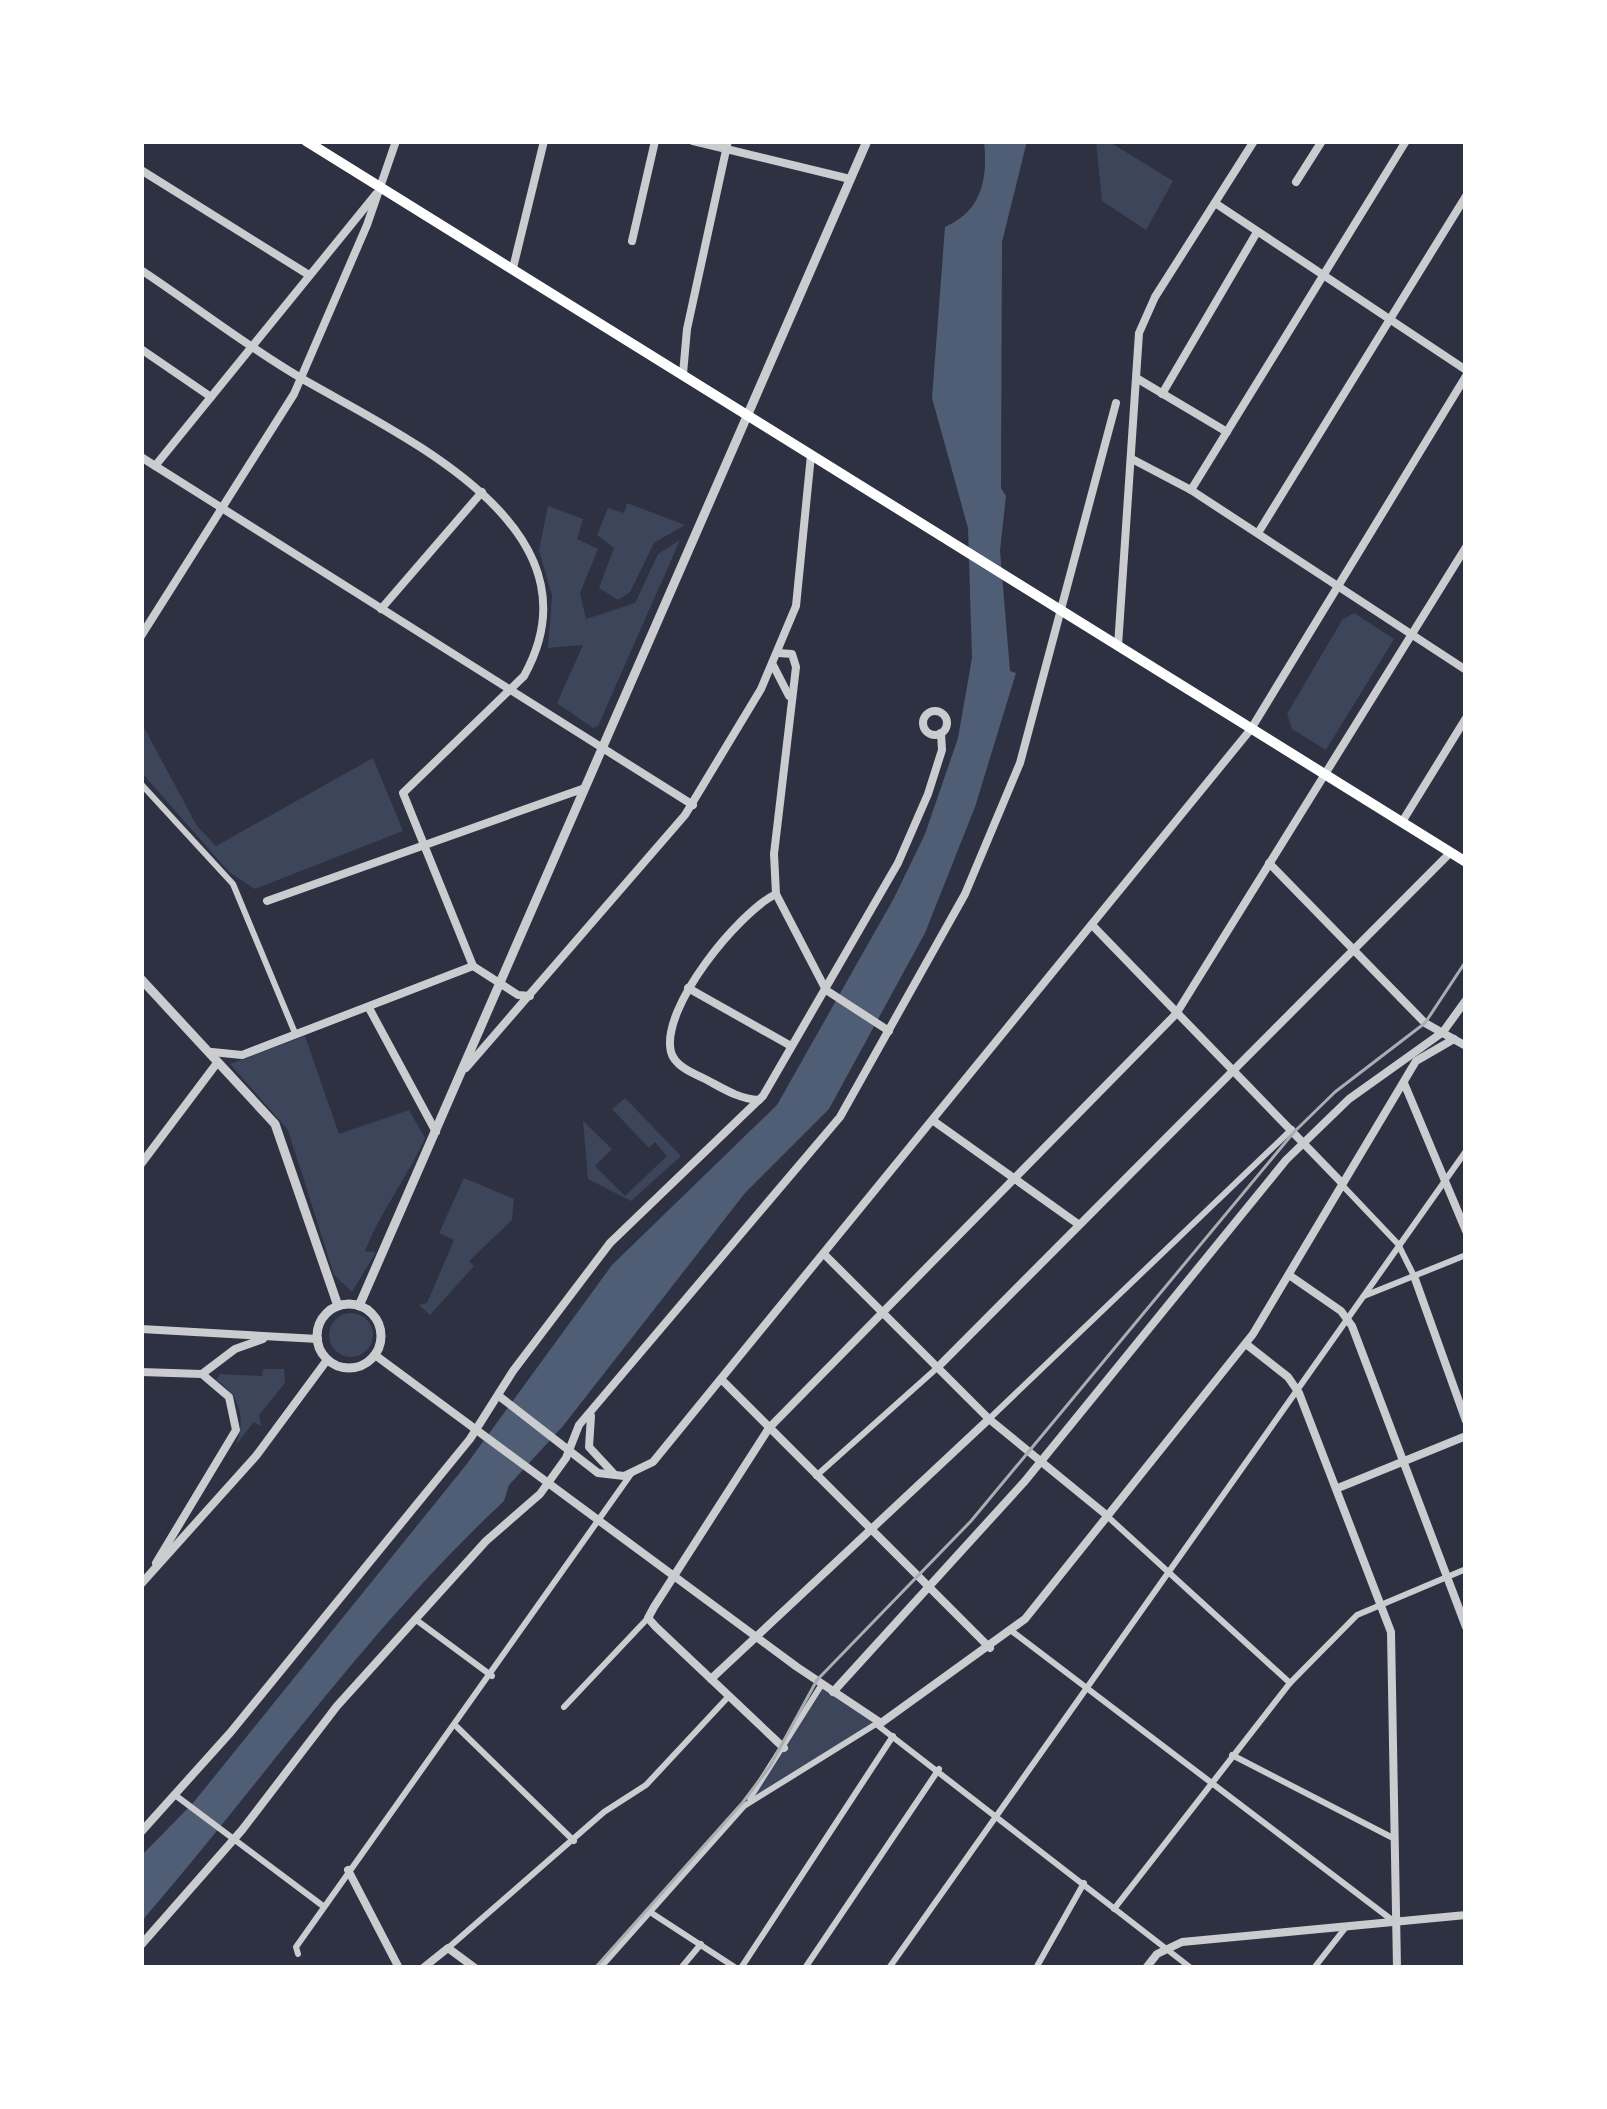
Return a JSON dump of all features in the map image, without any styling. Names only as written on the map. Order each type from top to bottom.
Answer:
[{"type":"main road","points":[[306,141],[1466,862]]},
{"type":"street","points":[[141,636],[145,620],[301,378],[396,141]]},
{"type":"street","points":[[513,268],[544,141]]},
{"type":"street","points":[[632,241],[655,141]]},
{"type":"street","points":[[693,141],[727,145],[850,179]]},
{"type":"street","points":[[359,1306],[867,141]]},
{"type":"street","points":[[1118,647],[1139,333],[1148,308],[1254,141]]},
{"type":"street","points":[[1296,182],[1322,141]]},
{"type":"street","points":[[1191,490],[1406,141]]},
{"type":"street","points":[[683,374],[687,328],[727,145]]},
{"type":"street","points":[[141,170],[309,275]]},
{"type":"street","points":[[155,466],[381,188]]},
{"type":"street","points":[[1258,533],[1466,196]]},
{"type":"street","points":[[298,1954],[296,1947],[348,1870],[457,1727],[636,1472],[722,1380],[1251,728],[1466,373],[1215,203]]},
{"type":"street","points":[[1162,394],[1258,232]]},
{"type":"street","points":[[141,270],[482,492],[527,547],[543,600],[539,644],[524,676],[403,793],[473,967],[502,980],[518,995],[531,995]]},
{"type":"street","points":[[141,350],[211,397]]},
{"type":"street","points":[[1137,378],[1227,432]]},
{"type":"street","points":[[141,1945],[321,1724],[502,1525],[540,1494],[576,1430],[834,1125],[965,894],[1010,791],[1116,403]]},
{"type":"street","points":[[463,1071],[692,805],[772,664],[799,592],[811,455]]},
{"type":"street","points":[[141,457],[692,805]]},
{"type":"street","points":[[1132,459],[1191,490],[1466,670]]},
{"type":"street","points":[[381,609],[482,492]]},
{"type":"street","points":[[564,1707],[648,1618],[769,1428],[1176,1014],[1466,547]]},
{"type":"street","points":[[778,653],[789,652],[795,659],[773,871],[776,894],[826,990],[889,1031]]},
{"type":"street","points":[[772,664],[790,698]]},
{"type":"street","points":[[1402,822],[1466,718]]},
{"type":"street","points":[[141,1832],[479,1427],[610,1243],[759,1100],[907,844],[942,750],[941,733]]},
{"type":"street","points":[[141,784],[256,905],[296,1034]]},
{"type":"street","points":[[256,905],[585,788]]},
{"type":"street","points":[[816,1476],[937,1368],[1078,1224],[1235,1075],[1450,853]]},
{"type":"street","points":[[1269,863],[1425,1023],[1466,1046]]},
{"type":"street","points":[[759,1100],[738,1097],[684,1068],[672,1054],[674,1013],[688,988],[754,909],[776,894]]},
{"type":"street","points":[[1093,926],[1102,942],[1304,1142],[1398,1244],[1466,1421]]},
{"type":"street","points":[[214,1058],[231,1057],[473,967]]},
{"type":"street","points":[[141,979],[275,1124],[338,1306]]},
{"type":"street","points":[[688,988],[791,1046]]},
{"type":"street","points":[[833,1692],[1040,1463],[1091,1395],[1304,1142],[1349,1099],[1443,1032],[1466,1000]]},
{"type":"street","points":[[369,1008],[436,1132]]},
{"type":"street","points":[[744,1806],[1012,1632],[1246,1344],[1421,1056],[1454,1039]]},
{"type":"street","points":[[141,1164],[214,1058]]},
{"type":"street","points":[[1403,1082],[1466,1231]]},
{"type":"street","points":[[935,1122],[1078,1224]]},
{"type":"street","points":[[711,1679],[1292,1130]]},
{"type":"street","points":[[141,1146],[152,1148]]},
{"type":"street","points":[[889,1968],[1165,1570],[1466,1151]]},
{"type":"street","points":[[824,1254],[989,1419],[1104,1514],[1290,1683]]},
{"type":"street","points":[[1360,1298],[1466,1255]]},
{"type":"street","points":[[1289,1275],[1346,1317],[1466,1627]]},
{"type":"street","points":[[338,1306],[359,1306],[379,1325],[375,1354],[351,1368],[327,1360],[318,1339],[323,1319],[338,1306]]},
{"type":"street","points":[[141,1329],[318,1339]]},
{"type":"street","points":[[202,1374],[235,1349],[267,1338]]},
{"type":"street","points":[[1246,1344],[1296,1387],[1382,1604],[1394,1653],[1397,1968]]},
{"type":"street","points":[[375,1354],[939,1769],[1191,1968]]},
{"type":"street","points":[[141,1584],[256,1456],[327,1360]]},
{"type":"street","points":[[141,1372],[202,1374],[229,1397],[236,1430],[152,1570]]},
{"type":"street","points":[[722,1380],[990,1648]]},
{"type":"street","points":[[499,1396],[598,1473],[616,1477],[636,1472]]},
{"type":"street","points":[[591,1414],[589,1447],[616,1477]]},
{"type":"street","points":[[1338,1488],[1466,1436]]},
{"type":"street","points":[[1114,1909],[1290,1683],[1357,1615],[1466,1569]]},
{"type":"street","points":[[648,1618],[784,1748]]},
{"type":"street","points":[[415,1619],[492,1676]]},
{"type":"street","points":[[1012,1632],[1395,1922]]},
{"type":"street","points":[[600,1968],[744,1806],[822,1684]]},
{"type":"street","points":[[423,1968],[646,1785],[729,1696]]},
{"type":"street","points":[[457,1727],[574,1841]]},
{"type":"street","points":[[650,1912],[738,1968],[893,1736]]},
{"type":"street","points":[[1232,1754],[1396,1839]]},
{"type":"street","points":[[805,1968],[939,1769]]},
{"type":"street","points":[[175,1795],[323,1906]]},
{"type":"street","points":[[348,1870],[399,1968]]},
{"type":"street","points":[[1036,1968],[1084,1883]]},
{"type":"street","points":[[1146,1968],[1165,1949],[1197,1940],[1466,1915]]},
{"type":"street","points":[[1314,1968],[1346,1927]]},
{"type":"street","points":[[681,1968],[700,1944]]},
{"type":"street","points":[[448,1948],[475,1968]]},
{"type":"shaded area","points":[[984,141],[1027,141],[1002,242],[1001,488],[1006,496],[1000,551],[1010,671],[1016,673],[975,807],[925,933],[829,1109],[745,1193],[563,1426],[509,1485],[504,1501],[407,1600],[141,1922],[141,1856],[193,1803],[466,1465],[612,1265],[777,1105],[925,834],[958,738],[972,658],[968,528],[932,398],[945,227],[967,212],[980,192]]},
{"type":"shaded area","points":[[1096,141],[1108,141],[1173,181],[1146,230],[1102,201]]},
{"type":"shaded area","points":[[627,503],[685,525],[654,543],[630,592],[618,600],[599,588],[614,548],[597,535],[608,508],[624,513]]},
{"type":"shaded area","points":[[548,506],[583,519],[577,539],[598,549],[580,593],[586,619],[635,603],[658,554],[680,540],[598,726],[593,728],[557,703],[583,645],[548,648],[552,596],[539,550]]},
{"type":"shaded area","points":[[1354,613],[1394,639],[1326,750],[1292,729],[1287,714],[1342,620]]},
{"type":"shaded area","points":[[141,722],[197,826],[216,846],[373,758],[403,831],[255,889],[229,872],[141,772]]},
{"type":"shaded area","points":[[305,1036],[339,1134],[409,1110],[425,1138],[372,1236],[365,1251],[376,1252],[352,1292],[334,1275],[288,1130],[230,1064]]},
{"type":"shaded area","points":[[625,1098],[681,1156],[631,1201],[588,1179],[583,1121],[612,1149],[595,1166],[625,1196],[667,1156],[655,1142],[649,1148],[612,1109]]},
{"type":"shaded area","points":[[464,1178],[514,1199],[512,1220],[469,1261],[474,1266],[430,1315],[419,1305],[427,1303],[454,1240],[439,1233]]},
{"type":"shaded area","points":[[351,1313],[366,1320],[373,1335],[366,1350],[351,1357],[336,1350],[329,1335],[336,1320]]},
{"type":"shaded area","points":[[263,1369],[284,1369],[285,1383],[259,1415],[261,1426],[254,1422],[235,1446],[239,1409],[231,1393],[216,1380],[220,1374],[262,1376]]},
{"type":"shaded area","points":[[822,1684],[876,1724],[744,1806]]},
{"type":"tram line","points":[[595,1968],[743,1802],[770,1766],[817,1680],[971,1521],[1294,1132],[1335,1092],[1425,1023],[1466,961]]}]
